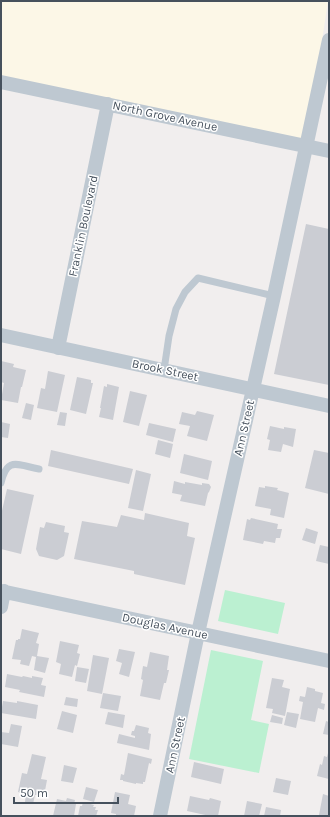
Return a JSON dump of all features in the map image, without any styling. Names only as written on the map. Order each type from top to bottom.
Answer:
[{"type":"street","name":"Ann Street","points":[[160,816],[198,633],[274,296],[329,40]]},
{"type":"street","name":"North Grove Avenue","points":[[1,82],[329,151]]},
{"type":"street","name":"Franklin Boulevard","points":[[58,348],[108,104]]},
{"type":"street","name":"Brook Street","points":[[1,335],[329,406]]},
{"type":"street","name":"Douglas Avenue","points":[[3,591],[329,661]]},
{"type":"street","points":[[1,607],[3,591]]},
{"type":"lane","points":[[164,370],[169,336],[176,309],[185,292],[198,278],[274,296]]},
{"type":"lane","points":[[1,483],[3,474],[9,465],[14,464],[39,469]]},
{"type":"shaded area","points":[[1,1],[328,1],[306,146],[1,82]]},
{"type":"green space","points":[[225,590],[285,603],[278,634],[218,621]]},
{"type":"green space","points":[[211,650],[263,661],[251,720],[269,724],[259,773],[189,759]]},
{"type":"building","points":[[306,224],[329,229],[329,385],[274,374]]},
{"type":"building","points":[[1,361],[14,364],[13,367],[26,370],[18,403],[1,400],[4,383],[1,382]]},
{"type":"building","points":[[48,371],[65,375],[57,412],[37,408],[41,388],[45,389]]},
{"type":"building","points":[[77,377],[91,380],[91,383],[93,383],[86,414],[70,410]]},
{"type":"building","points":[[107,384],[119,387],[113,420],[99,417],[104,386],[107,387]]},
{"type":"building","points":[[130,391],[147,395],[139,426],[123,422]]},
{"type":"building","points":[[26,403],[34,405],[31,420],[22,418]]},
{"type":"building","points":[[197,411],[214,415],[207,441],[187,436],[190,426],[179,424],[182,412],[195,415]]},
{"type":"building","points":[[60,412],[67,413],[65,426],[57,425]]},
{"type":"building","points":[[1,422],[10,424],[8,438],[1,437]]},
{"type":"building","points":[[149,423],[176,429],[173,442],[146,435]]},
{"type":"building","points":[[270,426],[284,429],[284,427],[296,429],[293,447],[283,444],[281,452],[268,450],[270,440],[267,439]]},
{"type":"building","points":[[158,440],[173,444],[170,458],[155,454]]},
{"type":"building","points":[[51,450],[133,469],[129,484],[48,466]]},
{"type":"building","points":[[314,450],[329,453],[329,494],[305,488]]},
{"type":"building","points":[[184,454],[212,461],[208,480],[180,473]]},
{"type":"building","points":[[136,470],[151,474],[143,511],[128,508]]},
{"type":"building","points":[[174,481],[185,484],[185,482],[202,485],[202,483],[209,484],[211,487],[205,506],[180,501],[182,495],[172,493]]},
{"type":"building","points":[[265,486],[278,488],[277,490],[289,493],[284,518],[270,515],[271,509],[255,506],[259,487],[265,488]]},
{"type":"building","points":[[7,489],[34,495],[21,554],[1,549],[1,515]]},
{"type":"building","points":[[145,513],[189,523],[187,536],[195,538],[185,585],[134,574],[134,571],[74,559],[82,521],[117,527],[121,515],[144,520]]},
{"type":"building","points":[[251,518],[278,524],[277,529],[282,529],[280,538],[276,538],[275,543],[264,541],[263,544],[243,540],[247,519],[250,520]]},
{"type":"building","points":[[46,522],[65,526],[64,532],[69,533],[64,556],[57,560],[39,556],[36,549],[40,527],[44,528]]},
{"type":"building","points":[[306,528],[318,532],[315,544],[302,540]]},
{"type":"building","points":[[320,545],[329,547],[329,564],[316,561]]},
{"type":"building","points":[[22,629],[39,633],[36,643],[39,644],[37,656],[49,658],[45,673],[34,670],[36,657],[32,656],[29,666],[20,664],[21,660],[12,659],[16,640],[20,639]]},
{"type":"building","points":[[60,641],[79,645],[77,653],[80,654],[72,677],[59,674],[61,664],[56,662]]},
{"type":"building","points":[[119,649],[135,652],[129,677],[119,674],[122,663],[116,661]]},
{"type":"building","points":[[150,652],[169,656],[167,670],[169,670],[160,700],[140,696],[143,680],[141,679],[143,666],[147,667]]},
{"type":"building","points":[[93,655],[109,658],[102,694],[87,691]]},
{"type":"building","points":[[77,667],[89,669],[86,683],[75,681]]},
{"type":"building","points":[[7,674],[22,677],[32,678],[32,676],[43,678],[41,685],[46,686],[44,697],[19,692],[20,690],[5,687]]},
{"type":"building","points":[[272,678],[284,680],[282,687],[290,689],[285,716],[272,713],[273,709],[266,708]]},
{"type":"building","points":[[307,687],[323,693],[321,703],[325,704],[324,710],[318,708],[315,722],[300,719],[303,702],[299,701],[300,696],[305,697]]},
{"type":"building","points":[[103,693],[121,696],[118,711],[100,708]]},
{"type":"building","points":[[66,697],[78,699],[77,707],[64,705]]},
{"type":"building","points":[[3,701],[17,703],[17,701],[38,705],[36,719],[1,713]]},
{"type":"building","points":[[62,711],[77,715],[73,733],[57,729]]},
{"type":"building","points":[[108,712],[125,715],[123,728],[105,724]]},
{"type":"building","points":[[287,712],[299,714],[296,728],[284,725]]},
{"type":"building","points":[[272,715],[283,718],[282,724],[270,722]]},
{"type":"building","points":[[326,721],[329,722],[329,735],[323,734]]},
{"type":"building","points":[[11,724],[22,726],[18,747],[1,744],[1,732],[9,733]]},
{"type":"building","points":[[136,725],[149,728],[148,733],[151,734],[149,750],[117,743],[119,734],[135,738],[135,736],[131,735]]},
{"type":"building","points":[[128,753],[152,759],[151,764],[149,763],[145,782],[143,782],[143,784],[120,780],[121,774],[124,775]]},
{"type":"building","points":[[328,753],[329,779],[317,776],[320,764],[322,765],[324,756],[327,757]]},
{"type":"building","points":[[32,754],[46,757],[41,779],[47,780],[44,796],[35,795],[33,804],[25,802],[26,794],[18,792],[22,773],[27,774]]},
{"type":"building","points":[[194,762],[224,769],[221,784],[191,777]]},
{"type":"building","points":[[64,765],[77,768],[73,783],[61,781]]},
{"type":"building","points":[[276,778],[291,781],[288,795],[273,792]]},
{"type":"building","points":[[86,787],[98,790],[94,802],[83,799]]},
{"type":"building","points":[[115,792],[130,795],[128,804],[136,806],[134,816],[116,816],[116,814],[111,813]]},
{"type":"building","points":[[323,794],[329,796],[329,816],[319,815]]},
{"type":"building","points":[[190,796],[209,800],[210,798],[221,801],[218,816],[210,816],[187,811]]},
{"type":"building","points":[[67,798],[75,800],[74,804],[76,804],[74,816],[53,816],[57,799],[66,801]]},
{"type":"building","points":[[247,801],[262,804],[259,816],[244,816]]},
{"type":"building","points":[[83,802],[96,807],[95,810],[98,810],[96,816],[78,816],[80,806],[82,806]]},
{"type":"building","points":[[266,807],[281,810],[280,816],[264,816]]}]
